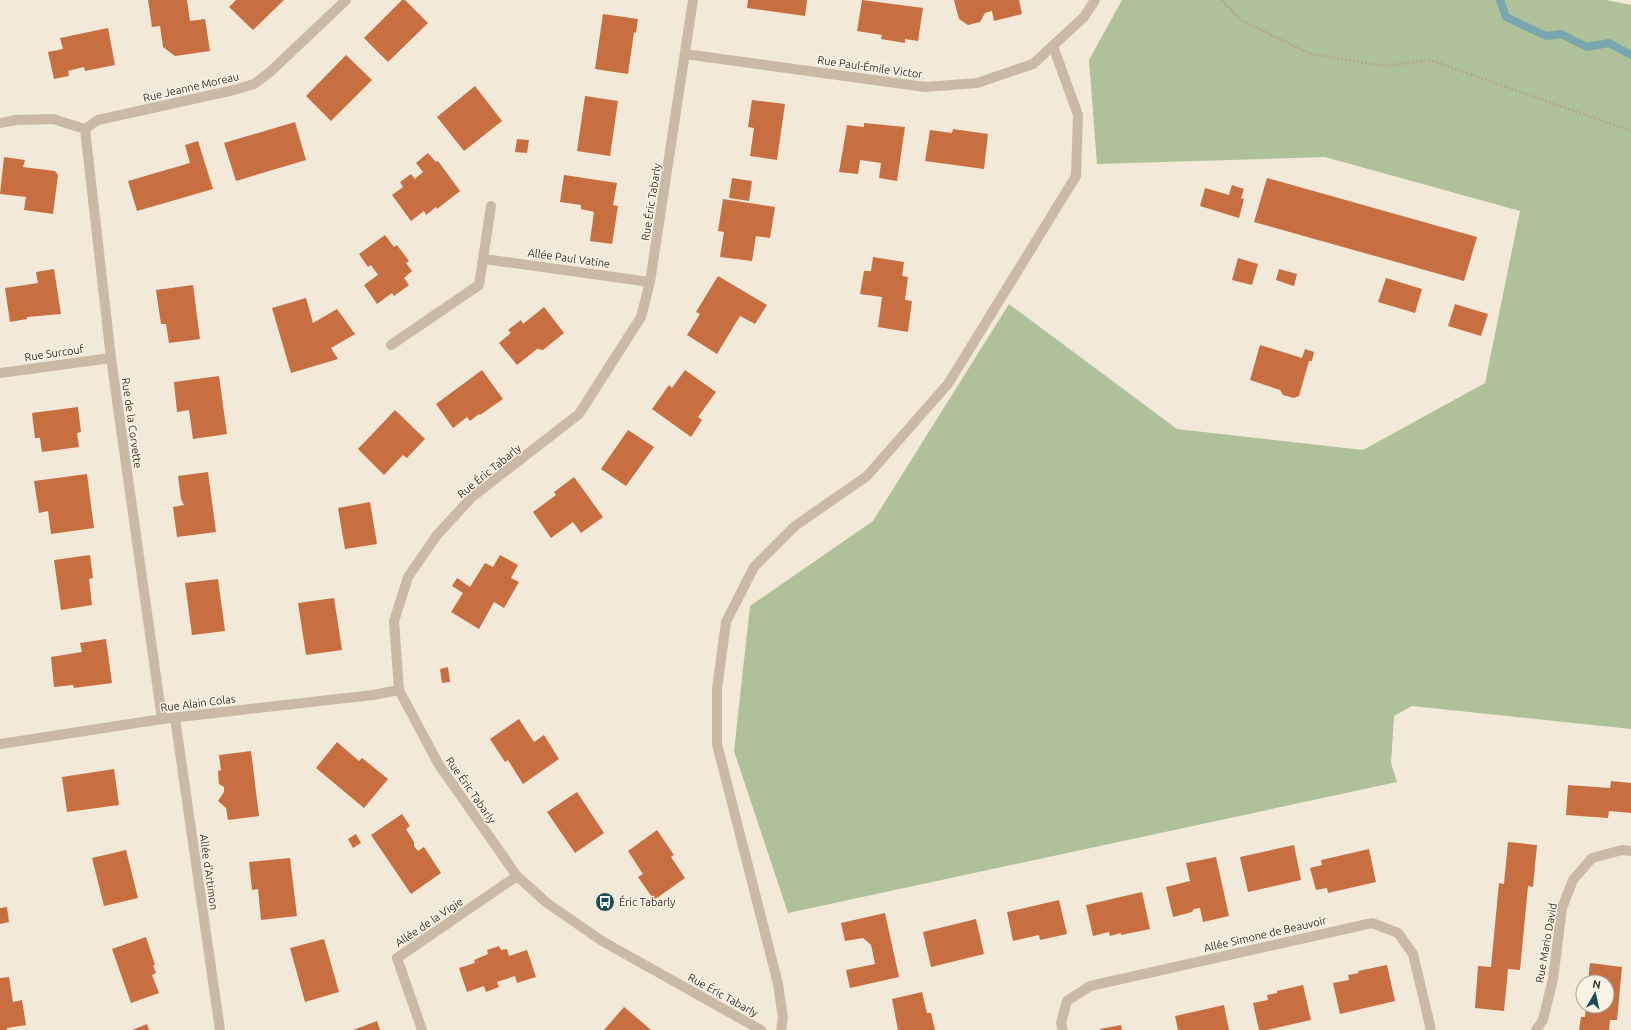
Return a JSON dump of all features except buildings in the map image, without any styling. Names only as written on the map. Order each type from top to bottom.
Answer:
[{"type":"street","name":"Rue Jeanne Moreau","points":[[85,129],[98,120],[234,90],[254,84],[270,72],[346,0]]},
{"type":"street","name":"Rue Éric Tabarly","points":[[693,0],[650,282],[641,317],[579,414],[472,497],[437,535],[408,577],[394,621],[399,690],[439,765],[517,876],[547,903],[602,941],[761,1030]]},
{"type":"street","name":"Rue Paul-Émile Victor","points":[[685,54],[925,87],[977,83],[1033,64],[1084,17],[1094,0]]},
{"type":"street","points":[[781,1030],[783,1018],[778,984],[717,744],[717,689],[726,622],[754,567],[794,526],[868,476],[948,384],[1076,176],[1078,115],[1053,46]]},
{"type":"street","points":[[0,123],[16,120],[53,119],[85,129]]},
{"type":"street","name":"Rue de la Corvette","points":[[85,129],[111,358],[162,719]]},
{"type":"street","points":[[391,345],[479,284],[491,206]]},
{"type":"street","name":"Allée Paul Vatine","points":[[484,259],[650,282]]},
{"type":"street","name":"Rue Surcouf","points":[[0,373],[111,358]]},
{"type":"street","name":"Rue Alain Colas","points":[[0,744],[162,719],[373,695],[399,690]]},
{"type":"street","name":"Allée d'Artimon","points":[[175,718],[220,1030]]},
{"type":"street","name":"Rue Mario David","points":[[1536,1030],[1543,1020],[1553,979],[1562,908],[1573,880],[1592,858],[1622,850],[1631,851]]},
{"type":"street","name":"Allée de la Vigie","points":[[422,1030],[397,958],[517,876]]},
{"type":"street","name":"Allée Simone de Beauvoir","points":[[1062,1030],[1061,1023],[1067,1001],[1090,986],[1372,923],[1398,932],[1413,954],[1431,1030]]},
{"type":"path","points":[[1222,0],[1241,20],[1311,54],[1384,66],[1430,60],[1631,130]]},
{"type":"green space","points":[[1122,0],[1606,0],[1631,5],[1631,729],[1412,706],[1394,716],[1391,763],[1397,782],[788,913],[734,751],[750,606],[873,521],[1009,304],[1177,429],[1363,450],[1485,383],[1520,211],[1325,157],[1097,164],[1089,60]]},
{"type":"waterway","points":[[1500,0],[1506,17],[1546,36],[1561,34],[1587,47],[1609,43],[1631,55]]},
{"type":"place","name":"Éric Tabarly","points":[[605,902]]}]
